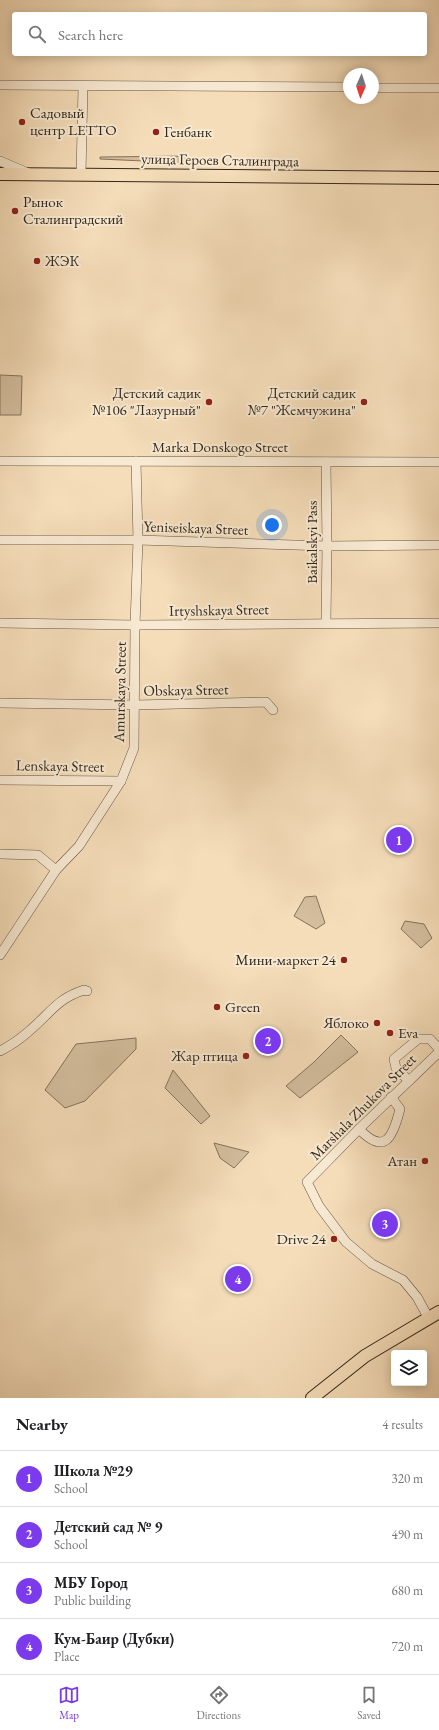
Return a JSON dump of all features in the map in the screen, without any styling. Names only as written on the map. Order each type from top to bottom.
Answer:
[{"type":"main road","name":"улица Героев Сталинграда","points":[[0,174],[30,173],[439,178]]},
{"type":"main road","points":[[312,1398],[365,1356],[434,1315]]},
{"type":"street","points":[[0,85],[343,87]]},
{"type":"street","points":[[81,174],[83,86]]},
{"type":"street","points":[[379,88],[439,88]]},
{"type":"street","points":[[0,161],[30,173]]},
{"type":"street","name":"Marka Donskogo Street","points":[[0,461],[439,462]]},
{"type":"street","name":"Amurskaya Street","points":[[0,955],[56,870],[79,846],[121,781],[134,748],[135,625],[138,540],[136,461]]},
{"type":"street","name":"Baikalskyi Pass","points":[[326,462],[326,622]]},
{"type":"street","name":"Yeniseiskaya Street","points":[[0,540],[138,540],[327,546],[439,545]]},
{"type":"street","name":"Irtyshskaya Street","points":[[0,623],[135,625],[439,622]]},
{"type":"street","name":"Obskaya Street","points":[[0,703],[135,705],[266,702],[273,710]]},
{"type":"street","name":"Lenskaya Street","points":[[0,780],[121,781]]},
{"type":"street","points":[[0,854],[38,855],[56,870]]},
{"type":"street","points":[[0,1051],[27,1033],[61,1001],[70,995],[84,990],[86,991]]},
{"type":"street","points":[[409,1080],[396,1068],[394,1058],[418,1039],[430,1039],[439,1049]]},
{"type":"street","name":"Marshala Zhukova Street","points":[[434,1315],[402,1280],[372,1264],[346,1242],[319,1206],[306,1182],[359,1128],[439,1052]]},
{"type":"street","points":[[359,1128],[371,1140],[377,1143],[386,1141],[396,1124],[400,1109],[392,1097]]},
{"type":"shaded area","points":[[188,156],[187,163],[100,159],[100,157]]},
{"type":"shaded area","points":[[0,375],[22,376],[21,415],[0,415]]},
{"type":"shaded area","points":[[316,896],[325,923],[316,929],[294,916],[305,897]]},
{"type":"shaded area","points":[[405,921],[424,924],[432,938],[421,948],[401,929]]},
{"type":"shaded area","points":[[341,1035],[358,1052],[300,1098],[286,1086],[314,1062]]},
{"type":"shaded area","points":[[136,1038],[136,1049],[85,1101],[65,1108],[45,1090],[76,1044]]},
{"type":"shaded area","points":[[173,1070],[210,1116],[201,1124],[165,1088]]},
{"type":"shaded area","points":[[214,1143],[249,1152],[234,1168],[220,1158]]},
{"type":"place","name":"Садовый центр LETTO","points":[[22,122]]},
{"type":"place","name":"Генбанк","points":[[156,132]]},
{"type":"place","name":"Рынок Сталинградский","points":[[15,211]]},
{"type":"place","name":"ЖЭК","points":[[37,261]]},
{"type":"place","name":"Детский садик №106 \"Лазурный\"","points":[[209,402]]},
{"type":"place","name":"Детский садик №7 \"Жемчужина\"","points":[[364,402]]},
{"type":"place","name":"Школа №29","points":[[399,840]]},
{"type":"place","name":"Мини-маркет 24","points":[[344,960]]},
{"type":"place","name":"Green","points":[[217,1007]]},
{"type":"place","name":"Яблоко","points":[[377,1023]]},
{"type":"place","name":"Eva","points":[[390,1033]]},
{"type":"place","name":"Детский сад № 9","points":[[268,1041]]},
{"type":"place","name":"Жар птица","points":[[246,1056]]},
{"type":"place","name":"Атан","points":[[425,1161]]},
{"type":"place","name":"МБУ Город","points":[[385,1224]]},
{"type":"place","name":"Drive 24","points":[[334,1239]]},
{"type":"place","name":"Кум-Баир (Дубки)","points":[[238,1279]]}]
